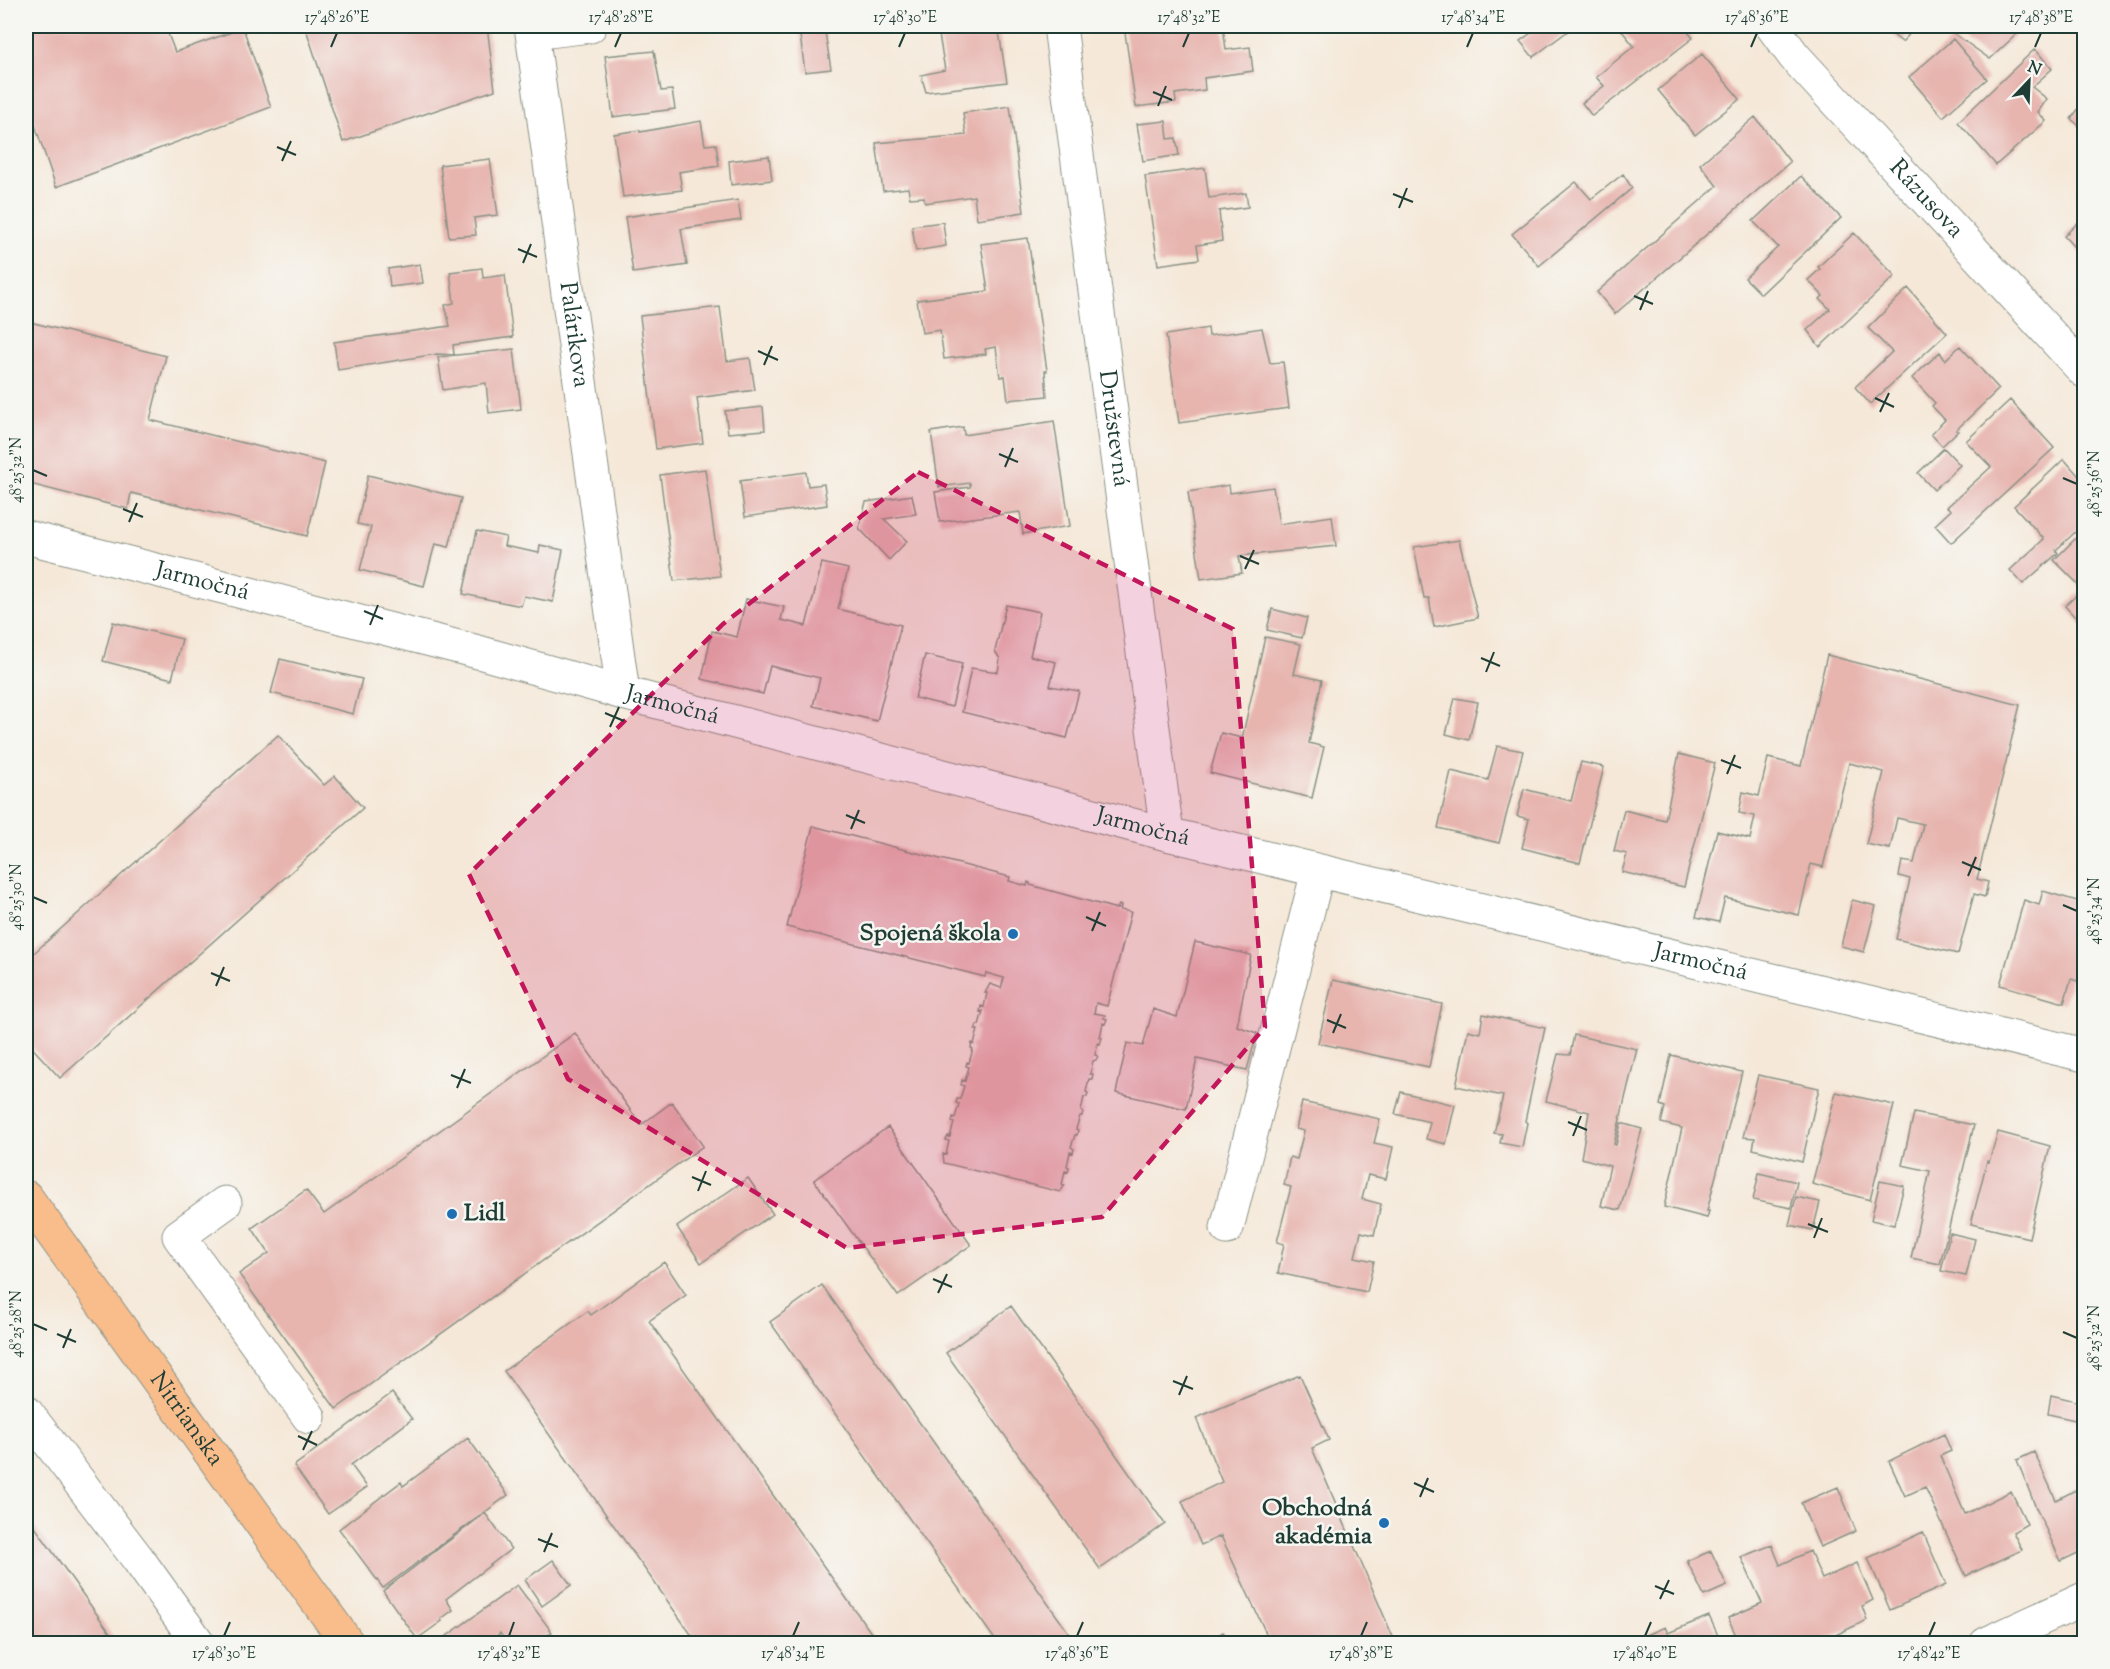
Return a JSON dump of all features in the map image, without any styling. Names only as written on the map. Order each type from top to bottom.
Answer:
[{"type":"main road","name":"Nitrianska","points":[[26,1197],[348,1644]]},
{"type":"street","name":"Palárikova","points":[[590,26],[532,33],[623,693]]},
{"type":"street","name":"Družstevná","points":[[1060,26],[1167,834]]},
{"type":"street","name":"Rázusova","points":[[1772,26],[1794,56],[2085,371]]},
{"type":"street","name":"Jarmočná","points":[[26,537],[482,653],[623,693],[1167,834],[2085,1055]]},
{"type":"street","points":[[1227,1228],[1318,871]]},
{"type":"street","points":[[225,1203],[179,1236],[309,1417]]},
{"type":"street","points":[[26,1412],[138,1559],[199,1644]]},
{"type":"street","points":[[1986,1644],[2085,1599]]},
{"type":"highlighted area","points":[[918,472],[1233,629],[1265,1027],[1102,1217],[847,1248],[568,1079],[469,874],[723,624]]},
{"type":"building","points":[[26,26],[165,26],[175,52],[243,28],[271,107],[56,187],[26,99]]},
{"type":"building","points":[[305,26],[487,26],[495,90],[343,142]]},
{"type":"building","points":[[824,26],[831,69],[805,72],[799,28]]},
{"type":"building","points":[[956,26],[998,26],[1007,82],[926,92],[921,75],[945,70],[938,29]]},
{"type":"building","points":[[1124,26],[1223,26],[1226,50],[1250,47],[1253,71],[1204,78],[1205,90],[1175,94],[1176,102],[1136,107]]},
{"type":"building","points":[[1541,26],[1570,26],[1572,28],[1533,57],[1520,41]]},
{"type":"building","points":[[1618,26],[1683,26],[1693,38],[1592,116],[1582,103],[1604,86],[1596,77],[1634,46]]},
{"type":"building","points":[[1882,26],[1917,26],[1902,42]]},
{"type":"building","points":[[1953,26],[2011,26],[2020,31],[1990,59],[1949,30]]},
{"type":"building","points":[[1953,39],[1987,79],[1943,117],[1909,77]]},
{"type":"building","points":[[2035,49],[2052,69],[2032,87],[2047,99],[2038,112],[2046,121],[1996,165],[1958,122]]},
{"type":"building","points":[[654,51],[661,91],[672,90],[675,109],[613,117],[605,56]]},
{"type":"building","points":[[1702,54],[1740,99],[1695,135],[1658,90]]},
{"type":"building","points":[[2084,101],[2084,130],[2071,119]]},
{"type":"building","points":[[1010,106],[1024,212],[977,219],[974,196],[925,203],[924,197],[910,198],[908,188],[883,191],[876,143],[966,135],[963,113]]},
{"type":"building","points":[[1755,117],[1790,162],[1615,314],[1597,292],[1717,186],[1700,164]]},
{"type":"building","points":[[701,121],[705,145],[716,144],[719,166],[679,172],[682,190],[623,197],[614,134],[640,130],[640,132]]},
{"type":"building","points":[[1166,121],[1168,139],[1176,138],[1179,155],[1143,161],[1137,124]]},
{"type":"building","points":[[769,156],[772,180],[731,185],[729,161]]},
{"type":"building","points":[[490,159],[498,215],[474,218],[476,235],[449,237],[440,165]]},
{"type":"building","points":[[1205,168],[1209,198],[1246,193],[1248,207],[1219,211],[1222,241],[1197,245],[1199,259],[1158,265],[1145,176]]},
{"type":"building","points":[[1623,174],[1632,188],[1539,266],[1512,234],[1576,182],[1591,199]]},
{"type":"building","points":[[1801,176],[1841,218],[1761,294],[1745,278],[1778,247],[1753,221]]},
{"type":"building","points":[[738,200],[741,220],[681,229],[687,265],[633,273],[625,217]]},
{"type":"building","points":[[2084,217],[2084,258],[2064,236]]},
{"type":"building","points":[[943,222],[946,246],[916,251],[912,226]]},
{"type":"building","points":[[1854,233],[1895,276],[1820,347],[1807,330],[1830,309],[1820,299],[1823,296],[1808,280],[1820,269],[1818,267]]},
{"type":"building","points":[[1028,238],[1047,371],[1045,371],[1047,396],[1008,400],[1005,376],[1000,377],[996,347],[985,349],[986,354],[944,359],[940,330],[922,333],[917,300],[988,291],[981,244]]},
{"type":"building","points":[[420,264],[423,283],[390,287],[388,269]]},
{"type":"building","points":[[482,268],[483,278],[505,275],[513,337],[453,345],[454,355],[437,354],[338,370],[334,342],[450,326],[445,305],[454,303],[450,272]]},
{"type":"building","points":[[1908,288],[1947,333],[1870,404],[1855,387],[1892,352],[1868,328]]},
{"type":"building","points":[[720,307],[727,361],[750,358],[755,390],[697,398],[703,443],[656,449],[640,316]]},
{"type":"building","points":[[26,321],[166,356],[150,420],[325,463],[307,536],[131,493],[128,509],[26,483]]},
{"type":"building","points":[[1208,328],[1209,336],[1262,328],[1270,363],[1283,362],[1289,408],[1179,423],[1166,335]]},
{"type":"building","points":[[1960,346],[1999,389],[1942,446],[1931,434],[1945,420],[1932,406],[1935,403],[1912,378],[1940,352],[1945,360]]},
{"type":"building","points":[[514,349],[521,409],[489,413],[486,383],[443,390],[438,357]]},
{"type":"building","points":[[2010,400],[2054,448],[1951,543],[1935,525],[1951,510],[1947,507],[1991,467],[1966,441]]},
{"type":"building","points":[[763,407],[765,430],[728,433],[725,411]]},
{"type":"building","points":[[1054,421],[1070,526],[1023,534],[1020,512],[940,522],[935,492],[970,487],[970,483],[939,487],[931,432],[963,427],[964,435]]},
{"type":"building","points":[[1944,448],[1960,465],[1934,490],[1918,473]]},
{"type":"building","points":[[2064,459],[2084,482],[2084,524],[2056,550],[2058,553],[2023,584],[2010,570],[2044,539],[2014,506]]},
{"type":"building","points":[[705,469],[720,576],[674,581],[660,475]]},
{"type":"building","points":[[806,472],[808,486],[824,484],[827,505],[745,517],[740,481]]},
{"type":"building","points":[[368,475],[461,498],[449,547],[435,544],[424,586],[360,570],[371,527],[357,524]]},
{"type":"building","points":[[1229,485],[1230,493],[1273,487],[1279,524],[1332,516],[1336,546],[1239,556],[1242,573],[1201,579],[1188,492]]},
{"type":"building","points":[[912,495],[916,514],[884,519],[907,541],[889,560],[859,528],[866,502]]},
{"type":"building","points":[[2084,530],[2084,627],[2065,606],[2083,589],[2054,560]]},
{"type":"building","points":[[477,531],[506,537],[504,546],[539,553],[540,545],[563,550],[553,602],[524,596],[521,606],[463,594]]},
{"type":"building","points":[[1459,540],[1478,618],[1434,627],[1429,598],[1424,598],[1414,547]]},
{"type":"building","points":[[822,563],[848,569],[838,609],[901,625],[877,721],[813,706],[820,678],[770,666],[763,694],[702,679],[712,631],[737,637],[746,599],[784,607],[781,620],[806,626]]},
{"type":"building","points":[[1006,605],[1040,612],[1030,656],[1056,662],[1050,686],[1079,691],[1067,738],[962,712],[971,668],[998,672],[1000,659],[995,651]]},
{"type":"building","points":[[1272,609],[1307,618],[1302,638],[1267,630]]},
{"type":"building","points":[[113,622],[182,639],[172,679],[103,661]]},
{"type":"building","points":[[1265,637],[1301,644],[1294,674],[1322,680],[1309,743],[1324,747],[1312,798],[1210,773],[1221,733],[1242,738]]},
{"type":"building","points":[[925,655],[962,664],[952,707],[915,698]]},
{"type":"building","points":[[1827,655],[2020,705],[1977,879],[1988,882],[1985,897],[1974,894],[1958,954],[1896,939],[1910,879],[1899,876],[1902,861],[1914,863],[1923,824],[1897,818],[1890,849],[1866,844],[1884,772],[1849,763],[1823,867],[1811,864],[1799,915],[1725,898],[1719,922],[1696,917],[1717,831],[1750,839],[1755,816],[1739,813],[1743,792],[1759,796],[1768,758],[1801,766]]},
{"type":"building","points":[[280,659],[362,679],[353,714],[271,693]]},
{"type":"building","points":[[1455,698],[1478,702],[1469,740],[1446,734]]},
{"type":"building","points":[[278,735],[324,785],[335,776],[363,808],[60,1078],[26,1041],[26,960]]},
{"type":"building","points":[[1497,746],[1523,751],[1499,843],[1438,828],[1451,771],[1488,780]]},
{"type":"building","points":[[1679,754],[1715,763],[1684,887],[1622,872],[1627,854],[1614,851],[1624,810],[1665,820]]},
{"type":"building","points":[[1581,762],[1604,767],[1580,863],[1522,848],[1529,819],[1517,816],[1524,789],[1571,801]]},
{"type":"building","points":[[813,826],[1010,877],[1009,881],[1027,886],[1028,882],[1030,885],[1117,909],[1119,905],[1120,910],[1131,912],[1107,1006],[1096,1003],[1094,1013],[1105,1015],[1104,1018],[1107,1019],[1105,1024],[1103,1023],[1100,1037],[1102,1038],[1095,1055],[1098,1056],[1093,1061],[1090,1074],[1093,1074],[1092,1079],[1089,1079],[1087,1097],[1084,1097],[1082,1116],[1080,1116],[1076,1129],[1078,1130],[1077,1135],[1071,1147],[1074,1149],[1073,1153],[1070,1152],[1068,1172],[1065,1171],[1062,1185],[1065,1185],[1060,1192],[944,1163],[943,1154],[946,1155],[949,1141],[946,1140],[948,1136],[950,1137],[954,1123],[952,1122],[953,1117],[955,1118],[959,1104],[956,1103],[957,1099],[960,1099],[964,1086],[961,1085],[962,1080],[965,1081],[969,1067],[966,1066],[967,1062],[969,1063],[973,1049],[971,1048],[972,1043],[974,1044],[978,1030],[975,1030],[983,1011],[980,1012],[981,1006],[984,1007],[987,993],[985,993],[990,984],[1001,988],[1004,978],[986,973],[985,977],[787,927]]},
{"type":"building","points":[[2043,891],[2084,903],[2084,983],[2071,979],[2064,1003],[2000,985],[2024,900],[2039,905]]},
{"type":"building","points":[[1852,900],[1876,906],[1864,952],[1841,946]]},
{"type":"building","points":[[1195,942],[1251,955],[1237,1026],[1257,1033],[1247,1070],[1197,1059],[1186,1109],[1116,1093],[1127,1043],[1143,1046],[1153,1009],[1177,1017]]},
{"type":"building","points":[[1333,980],[1442,1004],[1429,1067],[1318,1043]]},
{"type":"building","points":[[1483,1014],[1545,1028],[1525,1121],[1527,1123],[1522,1147],[1500,1143],[1502,1134],[1494,1133],[1503,1096],[1456,1086],[1468,1030],[1480,1033]]},
{"type":"building","points":[[575,1033],[641,1125],[672,1102],[703,1146],[336,1409],[239,1274],[269,1253],[252,1228],[306,1190],[324,1214]]},
{"type":"building","points":[[1574,1035],[1637,1049],[1614,1144],[1616,1145],[1621,1123],[1642,1129],[1620,1210],[1601,1206],[1610,1166],[1581,1158],[1589,1112],[1546,1101],[1558,1054],[1570,1055]]},
{"type":"building","points":[[1671,1055],[1742,1072],[1707,1218],[1664,1207],[1682,1128],[1661,1123],[1665,1107],[1660,1105]]},
{"type":"building","points":[[1758,1075],[1819,1088],[1802,1162],[1753,1149],[1755,1138],[1743,1137]]},
{"type":"building","points":[[1401,1092],[1455,1105],[1446,1144],[1426,1139],[1430,1122],[1395,1114]]},
{"type":"building","points":[[1836,1092],[1894,1105],[1870,1200],[1812,1184]]},
{"type":"building","points":[[1302,1102],[1380,1119],[1374,1143],[1393,1147],[1386,1179],[1368,1175],[1362,1199],[1381,1204],[1374,1235],[1361,1232],[1355,1257],[1374,1261],[1367,1292],[1278,1273],[1284,1244],[1277,1242],[1291,1187],[1284,1185],[1290,1157],[1297,1159],[1304,1131],[1296,1129]]},
{"type":"building","points":[[1914,1113],[1974,1125],[1940,1264],[1911,1258],[1930,1171],[1902,1165]]},
{"type":"building","points":[[888,1127],[971,1245],[898,1296],[814,1180]]},
{"type":"building","points":[[1998,1132],[2050,1146],[2029,1238],[1971,1224],[1987,1161],[1989,1162]]},
{"type":"building","points":[[1759,1173],[1797,1182],[1791,1208],[1753,1200]]},
{"type":"building","points":[[748,1178],[773,1214],[701,1263],[677,1227]]},
{"type":"building","points":[[1880,1181],[1904,1186],[1894,1225],[1871,1220]]},
{"type":"building","points":[[1796,1197],[1820,1202],[1813,1230],[1789,1225]]},
{"type":"building","points":[[1950,1233],[1975,1239],[1966,1276],[1941,1271]]},
{"type":"building","points":[[664,1262],[686,1295],[649,1321],[879,1644],[698,1644],[504,1371],[588,1311],[591,1315]]},
{"type":"building","points":[[822,1285],[1071,1636],[1061,1644],[998,1644],[770,1322]]},
{"type":"building","points":[[1011,1306],[1165,1524],[1100,1569],[946,1353]]},
{"type":"building","points":[[1300,1375],[1329,1440],[1312,1448],[1396,1644],[1271,1644],[1221,1536],[1201,1545],[1182,1501],[1222,1482],[1196,1418]]},
{"type":"building","points":[[392,1393],[412,1419],[351,1465],[367,1487],[328,1514],[294,1466]]},
{"type":"building","points":[[2051,1395],[2084,1403],[2084,1422],[2048,1414]]},
{"type":"building","points":[[1944,1434],[1951,1451],[1940,1456],[1965,1514],[2011,1491],[2027,1524],[2013,1532],[2022,1550],[1966,1576],[1925,1487],[1905,1496],[1889,1461]]},
{"type":"building","points":[[468,1438],[508,1495],[383,1588],[339,1529],[401,1482],[403,1486]]},
{"type":"building","points":[[2034,1452],[2056,1500],[2084,1486],[2084,1550],[2061,1561],[2017,1460]]},
{"type":"building","points":[[1838,1487],[1856,1531],[1820,1547],[1801,1503]]},
{"type":"building","points":[[485,1513],[511,1549],[446,1599],[453,1610],[417,1639],[383,1591]]},
{"type":"building","points":[[26,1515],[28,1517],[118,1644],[26,1644]]},
{"type":"building","points":[[1923,1532],[1946,1585],[1890,1610],[1868,1558]]},
{"type":"building","points":[[1772,1545],[1780,1565],[1810,1551],[1822,1579],[1857,1563],[1873,1600],[1862,1606],[1867,1620],[1817,1644],[1740,1644],[1728,1618],[1762,1603],[1741,1557]]},
{"type":"building","points":[[1711,1551],[1727,1586],[1704,1596],[1687,1561]]},
{"type":"building","points":[[553,1560],[571,1585],[542,1606],[525,1580]]},
{"type":"building","points":[[517,1585],[552,1632],[536,1644],[508,1644],[500,1633],[487,1644],[436,1644]]},
{"type":"building","points":[[1709,1616],[1722,1644],[1645,1644],[1642,1637],[1665,1627],[1668,1633]]},
{"type":"building","points":[[1223,1632],[1230,1644],[1204,1644]]},
{"type":"place","name":"Spojená škola","points":[[1013,934]]},
{"type":"place","name":"Lidl","points":[[452,1214]]},
{"type":"place","name":"Obchodná akadémia","points":[[1384,1523]]}]
